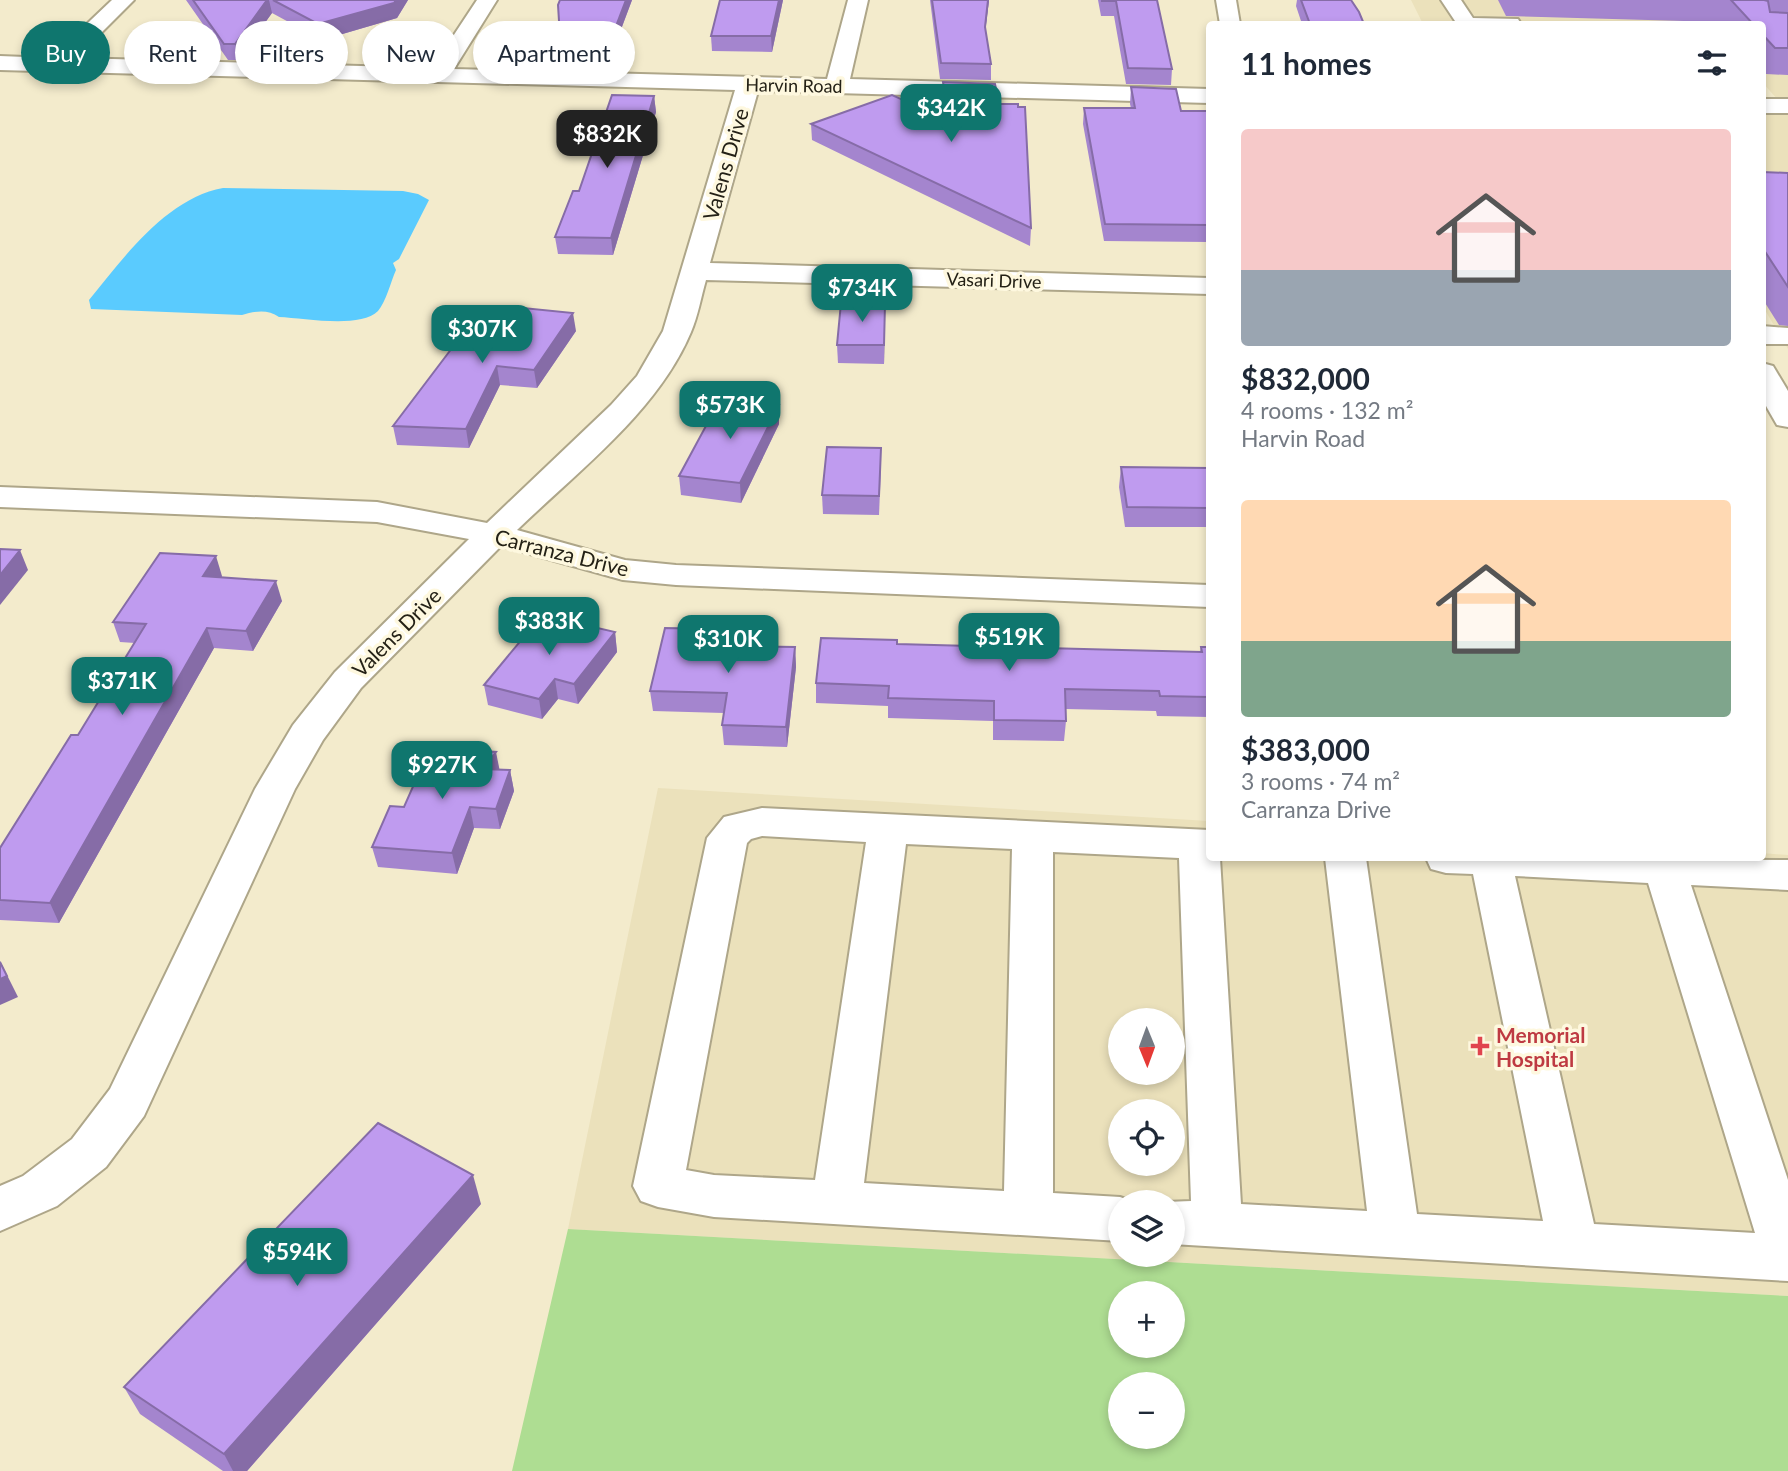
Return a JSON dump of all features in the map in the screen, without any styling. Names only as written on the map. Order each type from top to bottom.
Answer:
[{"type":"street","points":[[102,21],[124,0]]},
{"type":"street","points":[[459,44],[487,0]]},
{"type":"street","points":[[837,86],[858,0]]},
{"type":"street","points":[[1226,0],[1230,21]]},
{"type":"street","points":[[1451,0],[1466,21]]},
{"type":"street","name":"Harvin Road","points":[[0,63],[21,64]]},
{"type":"street","name":"Harvin Road","points":[[110,66],[362,73]]},
{"type":"street","name":"Harvin Road","points":[[459,76],[1206,96]]},
{"type":"street","name":"Valens Drive","points":[[20,1200],[89,1153],[127,1102],[275,789],[307,734],[348,680],[494,534],[622,412],[650,380],[677,331],[748,84]]},
{"type":"street","points":[[1766,106],[1788,106]]},
{"type":"street","name":"Vasari Drive","points":[[694,271],[1206,286]]},
{"type":"street","points":[[1766,379],[1788,418]]},
{"type":"street","name":"Carranza Drive","points":[[0,496],[377,512],[494,534],[623,570],[676,575],[1206,596]]},
{"type":"street","points":[[1108,1218],[715,1196],[658,1186],[727,838],[738,827],[762,822],[1204,845],[1195,1224],[1788,1258],[1665,869]]},
{"type":"street","points":[[837,1202],[888,828]]},
{"type":"street","points":[[1028,1213],[1033,836]]},
{"type":"street","points":[[1346,861],[1395,1235]]},
{"type":"street","points":[[1490,861],[1573,1245]]},
{"type":"street","points":[[1509,861],[1788,875]]},
{"type":"shaded area","points":[[1411,0],[1788,0],[1788,100],[1778,100],[1766,86],[1766,21],[1422,21]]},
{"type":"shaded area","points":[[1766,115],[1788,115],[1788,349],[1766,312]]},
{"type":"shaded area","name":"Memorial Hospital","points":[[658,788],[1206,821],[1206,861],[1766,861],[1766,853],[1788,855],[1788,1296],[1185,1263],[1185,1190],[1108,1190],[1108,1259],[568,1229]]},
{"type":"green space","points":[[568,1229],[1108,1259],[1108,1267],[1185,1267],[1185,1263],[1788,1296],[1788,1471],[512,1471]]},
{"type":"water","points":[[223,188],[403,191],[429,200],[399,259],[393,263],[396,270],[378,311],[358,320],[279,317],[261,312],[242,315],[91,309],[89,300],[132,248],[165,216],[203,194]]},
{"type":"building","points":[[193,0],[267,0],[252,21],[235,21],[235,44],[224,44],[221,40],[221,21],[208,21]]},
{"type":"building","points":[[273,0],[396,0],[394,3],[329,21],[312,21]]},
{"type":"building","points":[[560,0],[626,0],[618,21],[559,21]]},
{"type":"building","points":[[720,0],[779,0],[771,36],[711,36]]},
{"type":"building","points":[[932,0],[988,0],[985,27],[991,64],[941,63]]},
{"type":"building","points":[[1102,0],[1157,0],[1172,69],[1128,68],[1116,1]]},
{"type":"building","points":[[1301,0],[1351,0],[1363,21],[1309,21]]},
{"type":"building","points":[[1731,0],[1764,0],[1768,1],[1770,12],[1788,13],[1788,48],[1775,48],[1766,38],[1766,21],[1750,21]]},
{"type":"building","points":[[943,82],[995,84],[999,104],[1018,104],[1018,107],[1025,107],[1031,228],[811,124],[892,95],[949,120]]},
{"type":"building","points":[[1131,87],[1176,89],[1181,111],[1206,111],[1206,225],[1105,224],[1084,108],[1135,108]]},
{"type":"building","points":[[612,95],[654,96],[611,238],[555,237],[573,191],[579,191]]},
{"type":"building","points":[[1766,172],[1788,173],[1788,287],[1766,253]]},
{"type":"building","points":[[841,303],[885,304],[884,345],[837,345]]},
{"type":"building","points":[[502,306],[573,313],[534,370],[497,366],[466,429],[393,426],[474,319],[490,321]]},
{"type":"building","points":[[721,398],[779,405],[740,483],[679,476]]},
{"type":"building","points":[[827,447],[881,448],[879,496],[822,495]]},
{"type":"building","points":[[1121,467],[1206,468],[1206,508],[1127,507]]},
{"type":"building","points":[[0,549],[20,550],[0,575]]},
{"type":"building","points":[[160,553],[216,556],[203,576],[276,581],[246,631],[207,628],[50,903],[0,900],[0,848],[71,735],[78,735],[146,624],[113,622]]},
{"type":"building","points":[[542,615],[615,632],[574,684],[555,679],[539,699],[484,685]]},
{"type":"building","points":[[665,628],[719,629],[716,646],[795,647],[786,727],[722,725],[727,693],[650,691]]},
{"type":"building","points":[[821,638],[897,640],[897,644],[1202,652],[1201,647],[1206,647],[1206,697],[1160,696],[1159,691],[1065,689],[1066,721],[994,720],[994,701],[888,698],[889,686],[816,683]]},
{"type":"building","points":[[430,748],[496,752],[483,769],[510,770],[496,809],[470,807],[452,853],[372,847],[390,806],[404,807]]},
{"type":"building","points":[[0,962],[7,976],[0,979]]},
{"type":"building","points":[[378,1123],[473,1175],[224,1454],[124,1387]]},
{"type":"place","name":"Memorial Hospital","points":[[1480,1046]]}]
